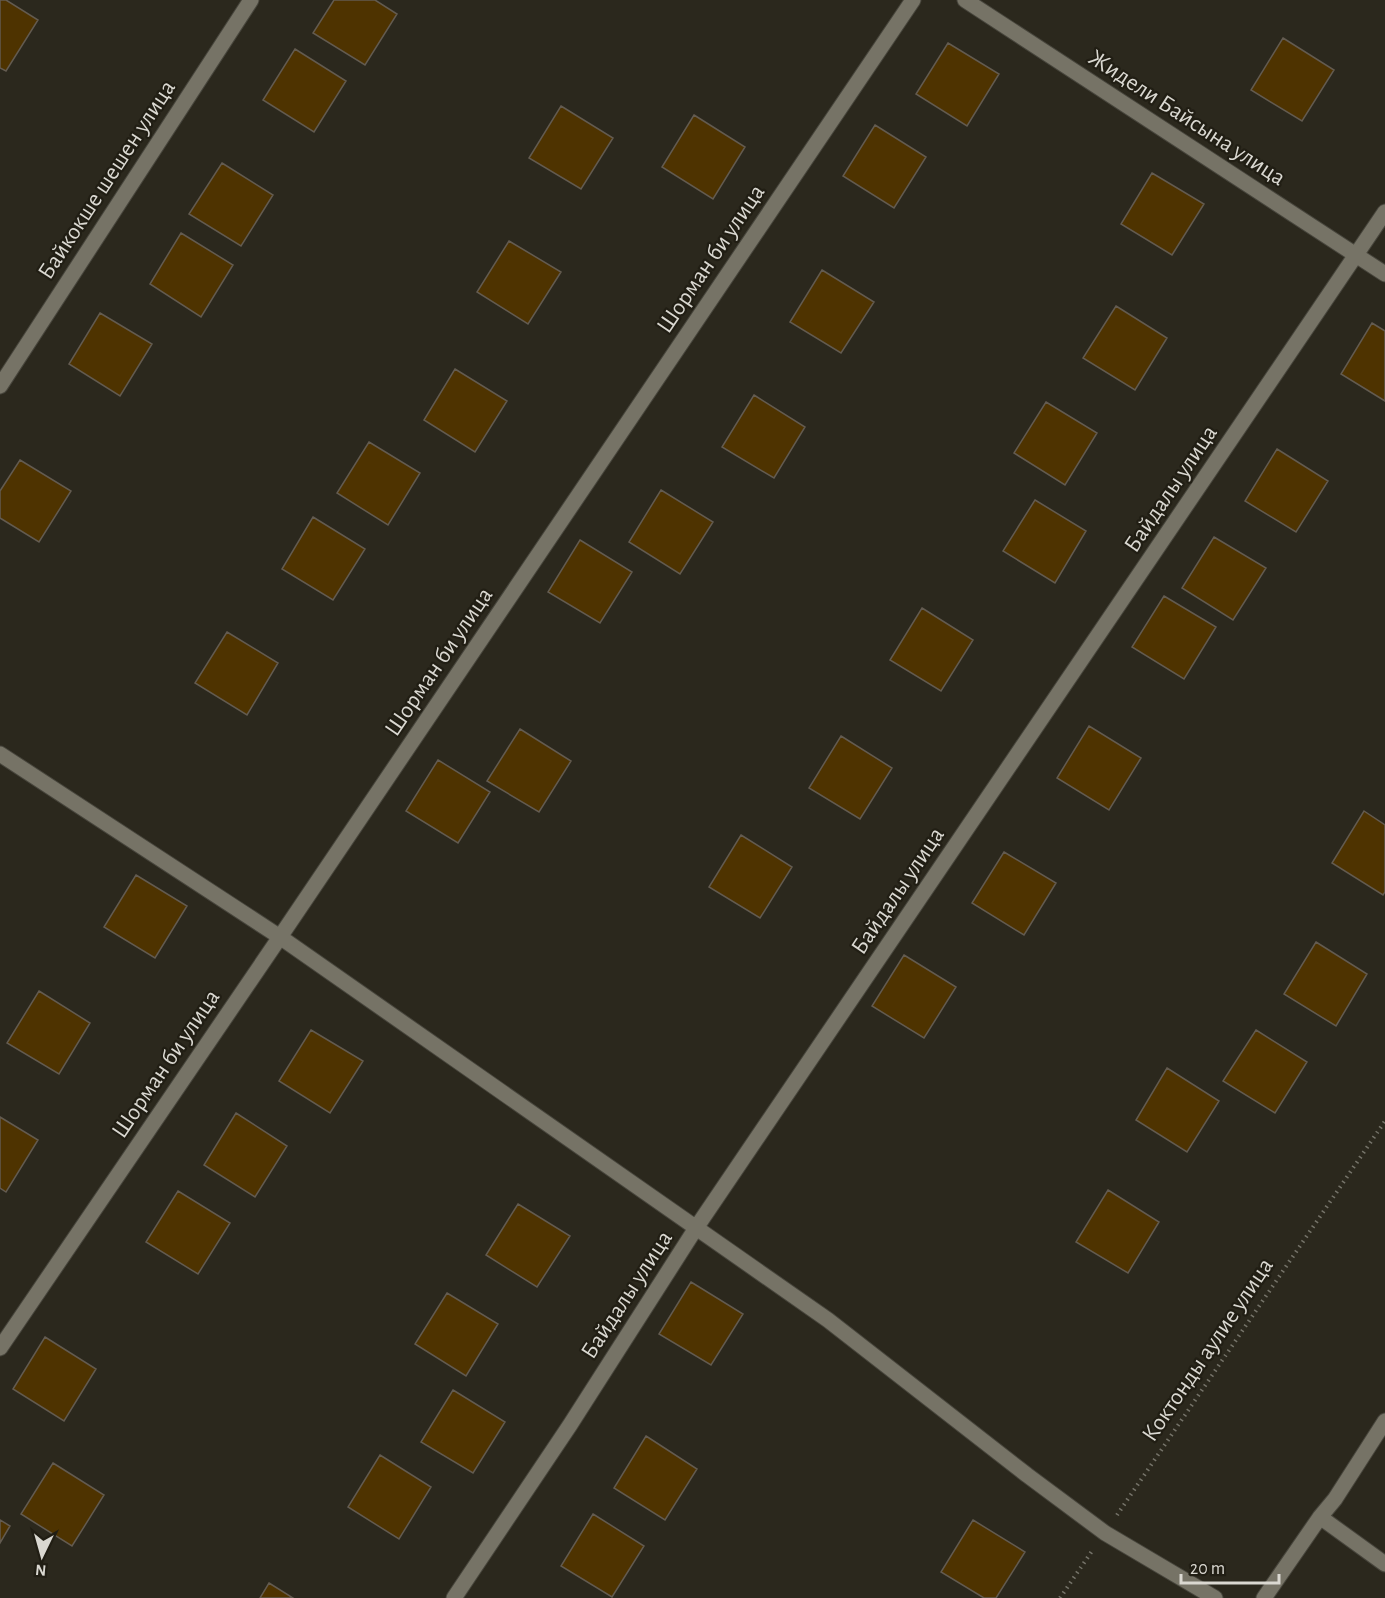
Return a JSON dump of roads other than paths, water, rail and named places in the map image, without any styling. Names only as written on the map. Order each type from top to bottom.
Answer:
[{"type":"street","name":"Байкокше шешен улица","points":[[0,386],[251,0]]},
{"type":"street","name":"Шорман би улица","points":[[0,1348],[913,0]]},
{"type":"street","name":"Жидели Байсына улица","points":[[965,0],[1385,274]]},
{"type":"street","name":"Байдалы улица","points":[[454,1598],[570,1425],[696,1228],[1385,212]]},
{"type":"street","points":[[0,754],[280,937],[828,1320],[1105,1533],[1215,1598]]},
{"type":"street","points":[[1264,1598],[1335,1499],[1385,1421]]},
{"type":"street","points":[[1320,1517],[1385,1563]]}]
